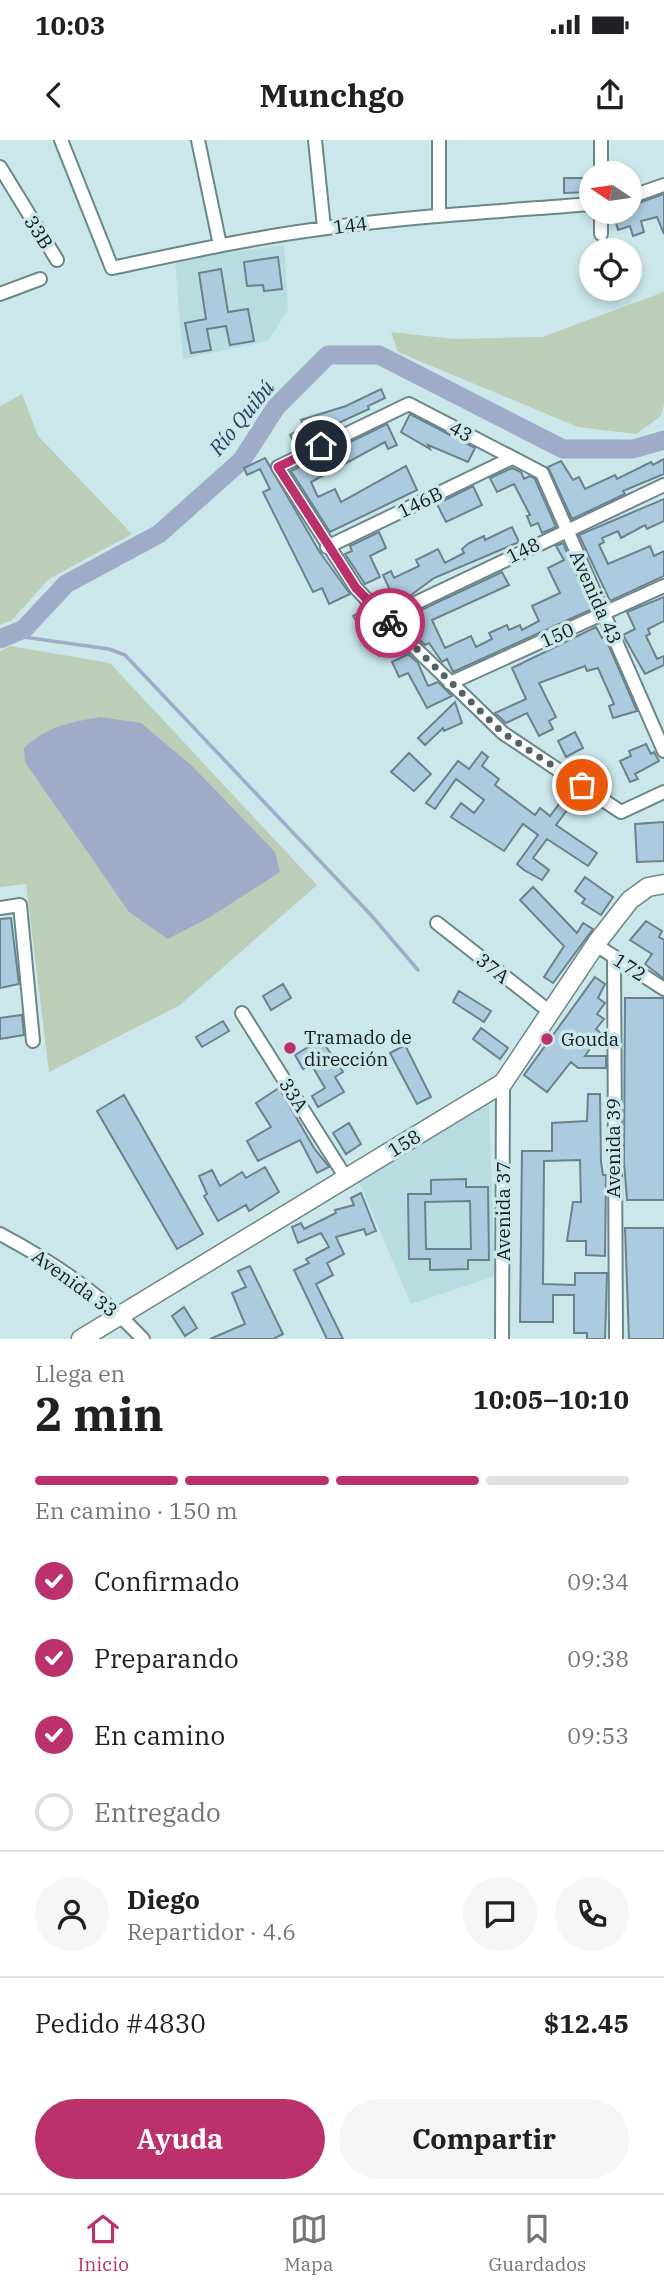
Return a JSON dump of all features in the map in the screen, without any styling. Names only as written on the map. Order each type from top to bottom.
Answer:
[{"type":"street","name":"144","points":[[61,140],[112,268],[220,245],[324,228],[439,215],[579,205]]},
{"type":"street","points":[[198,140],[220,245]]},
{"type":"street","points":[[315,140],[324,228]]},
{"type":"street","points":[[439,140],[439,215]]},
{"type":"street","points":[[601,140],[601,161]]},
{"type":"street","name":"33B","points":[[0,167],[57,260]]},
{"type":"street","points":[[642,193],[664,185]]},
{"type":"street","points":[[601,224],[601,234]]},
{"type":"street","points":[[0,294],[40,279]]},
{"type":"street","name":"43","points":[[327,547],[278,467],[409,404],[512,458]]},
{"type":"street","name":"Avenida 43","points":[[512,458],[541,473],[664,751]]},
{"type":"street","name":"146B","points":[[327,547],[512,458]]},
{"type":"street","name":"148","points":[[384,618],[664,485]]},
{"type":"street","points":[[327,547],[356,588],[384,618],[503,733],[621,812],[664,792]]},
{"type":"street","name":"150","points":[[450,683],[664,586]]},
{"type":"street","name":"158","points":[[81,1339],[503,1083],[596,945],[630,900],[648,887],[664,884]]},
{"type":"street","points":[[0,908],[20,905],[33,1041]]},
{"type":"street","name":"37A","points":[[438,923],[551,1012]]},
{"type":"street","name":"172","points":[[596,945],[664,989]]},
{"type":"street","name":"Avenida 39","points":[[614,957],[616,1339]]},
{"type":"street","name":"33A","points":[[242,1013],[346,1178]]},
{"type":"street","name":"Avenida 37","points":[[502,1339],[503,1083]]},
{"type":"street","name":"Avenida 33","points":[[0,1234],[50,1260],[121,1316],[144,1339]]},
{"type":"shaded area","points":[[284,245],[288,310],[268,341],[183,359],[175,260]]},
{"type":"shaded area","points":[[100,717],[141,723],[191,765],[275,852],[280,872],[210,917],[168,939],[129,912],[25,762],[24,748],[41,735],[69,723]]},
{"type":"shaded area","points":[[489,1101],[495,1276],[411,1304],[359,1182]]},
{"type":"green space","points":[[664,292],[664,404],[661,416],[636,434],[578,427],[398,352],[391,332],[453,339],[542,337]]},
{"type":"green space","points":[[22,394],[38,436],[132,534],[49,579],[12,620],[0,625],[0,406]]},
{"type":"green space","points":[[10,646],[110,663],[317,885],[180,1005],[49,1072],[26,884],[0,887],[0,651]]},
{"type":"building","points":[[564,178],[579,178],[579,192],[564,193]]},
{"type":"building","points":[[664,194],[664,234],[657,217],[642,221],[642,202]]},
{"type":"building","points":[[616,224],[642,224],[644,232],[633,236],[630,226],[618,230]]},
{"type":"building","points":[[278,257],[282,289],[264,291],[263,285],[247,286],[244,262]]},
{"type":"building","points":[[221,269],[228,312],[248,309],[254,341],[230,345],[226,326],[207,329],[211,350],[191,353],[185,323],[206,319],[199,273]]},
{"type":"building","points":[[381,389],[385,398],[368,406],[369,409],[321,431],[324,435],[296,447],[290,435],[304,427],[301,420],[346,406]]},
{"type":"building","points":[[410,414],[475,448],[468,462],[428,445],[430,449],[401,432]]},
{"type":"building","points":[[387,424],[397,445],[388,449],[385,442],[311,482],[318,497],[335,489],[341,502],[406,466],[417,490],[330,532],[291,471]]},
{"type":"building","points":[[265,458],[319,551],[350,594],[329,604],[322,588],[313,592],[263,492],[270,489],[260,469],[247,475],[244,468]]},
{"type":"building","points":[[664,459],[664,474],[623,491],[625,494],[572,519],[548,467],[561,461],[573,480],[579,477],[585,489],[615,475],[617,479],[651,462],[653,465]]},
{"type":"building","points":[[512,468],[521,472],[524,479],[530,476],[535,479],[556,527],[542,533],[538,523],[531,526],[527,516],[530,515],[514,484],[497,492],[490,478]]},
{"type":"building","points":[[473,486],[482,505],[446,522],[437,504]]},
{"type":"building","points":[[664,499],[664,521],[647,529],[645,525],[621,538],[618,531],[602,538],[604,542],[599,545],[608,564],[650,546],[654,556],[664,551],[664,576],[610,601],[579,535]]},
{"type":"building","points":[[512,527],[519,542],[434,578],[411,595],[384,605],[376,597],[390,590],[383,575],[391,571],[394,578],[419,566],[416,560],[438,549],[445,563],[464,553],[462,549],[469,543],[484,536],[485,540]]},
{"type":"building","points":[[379,532],[386,548],[370,556],[380,577],[365,584],[345,554],[352,551],[350,546]]},
{"type":"building","points":[[563,543],[592,609],[453,672],[447,659],[442,662],[429,643],[425,645],[410,630],[404,618],[502,572],[509,585],[432,620],[445,648],[471,636],[476,647],[492,639],[489,633],[507,625],[509,630],[520,625],[522,630],[539,621],[532,606],[560,593],[548,568],[564,560],[556,546]]},
{"type":"building","points":[[664,597],[664,621],[648,629],[650,634],[646,636],[657,659],[664,656],[664,665],[645,674],[623,635],[635,629],[627,612]]},
{"type":"building","points":[[365,610],[386,632],[392,650],[379,656],[353,616]]},
{"type":"building","points":[[596,627],[602,638],[605,637],[637,711],[613,718],[609,706],[614,704],[598,668],[587,671],[585,666],[539,683],[556,717],[549,721],[553,729],[539,736],[527,713],[506,723],[495,713],[526,699],[512,668]]},
{"type":"building","points":[[408,654],[418,663],[428,686],[438,682],[452,696],[427,708],[408,673],[399,677],[392,662]]},
{"type":"building","points":[[455,702],[462,723],[444,731],[443,728],[425,745],[418,738]]},
{"type":"building","points":[[575,732],[583,748],[566,757],[558,741]]},
{"type":"building","points":[[646,744],[651,754],[654,752],[659,761],[635,774],[638,779],[630,782],[620,761],[631,756],[629,751]]},
{"type":"building","points":[[482,752],[488,757],[482,766],[499,779],[495,785],[535,815],[540,808],[550,816],[568,792],[576,798],[556,825],[597,853],[588,866],[547,839],[533,858],[549,870],[542,880],[524,870],[517,864],[538,835],[523,824],[504,851],[451,817],[461,803],[474,813],[484,800],[456,779],[435,809],[426,803],[458,761],[469,769]]},
{"type":"building","points":[[409,753],[431,774],[414,791],[391,772]]},
{"type":"building","points":[[664,822],[664,861],[637,862],[635,824]]},
{"type":"building","points":[[585,877],[613,897],[601,915],[582,903],[585,899],[575,891]]},
{"type":"building","points":[[533,887],[577,933],[583,923],[593,929],[553,983],[544,977],[564,946],[520,900]]},
{"type":"building","points":[[11,918],[19,984],[0,988],[0,919]]},
{"type":"building","points":[[646,921],[662,931],[659,937],[664,940],[664,979],[645,964],[652,954],[630,940]]},
{"type":"building","points":[[595,977],[605,984],[598,998],[605,1003],[597,1014],[604,1019],[596,1029],[601,1033],[585,1056],[606,1056],[606,1068],[578,1068],[571,1062],[547,1092],[524,1075]]},
{"type":"building","points":[[283,984],[291,998],[271,1010],[263,996]]},
{"type":"building","points":[[459,991],[491,1011],[484,1022],[453,1002]]},
{"type":"building","points":[[625,998],[664,998],[664,1200],[627,1200],[624,1162]]},
{"type":"building","points":[[22,1015],[24,1035],[0,1039],[0,1018]]},
{"type":"building","points":[[223,1021],[229,1031],[202,1047],[196,1037]]},
{"type":"building","points":[[481,1028],[508,1048],[500,1059],[473,1039]]},
{"type":"building","points":[[321,1039],[343,1072],[335,1077],[344,1092],[318,1107],[312,1096],[325,1088],[311,1064],[303,1069],[295,1055]]},
{"type":"building","points":[[405,1045],[431,1097],[417,1104],[390,1053]]},
{"type":"building","points":[[279,1088],[314,1148],[329,1167],[317,1173],[300,1140],[258,1161],[247,1141],[271,1127],[256,1103]]},
{"type":"building","points":[[588,1094],[600,1094],[601,1162],[603,1175],[606,1175],[605,1256],[586,1255],[586,1241],[567,1241],[573,1202],[581,1202],[580,1160],[544,1161],[543,1284],[575,1285],[575,1273],[607,1273],[605,1339],[587,1339],[587,1333],[574,1333],[574,1295],[553,1295],[553,1322],[520,1322],[522,1151],[552,1151],[552,1123],[587,1121]]},
{"type":"building","points":[[124,1095],[203,1234],[177,1249],[97,1111]]},
{"type":"building","points":[[349,1123],[361,1144],[346,1154],[333,1133]]},
{"type":"building","points":[[265,1167],[279,1192],[249,1211],[246,1205],[218,1221],[204,1196],[207,1194],[199,1176],[212,1170],[220,1186],[242,1172],[246,1178]]},
{"type":"building","points":[[466,1179],[466,1187],[488,1187],[489,1260],[468,1260],[468,1269],[430,1270],[430,1259],[409,1259],[408,1194],[431,1194],[431,1180]],"holes":[[[470,1201],[471,1249],[426,1249],[425,1202]]]},
{"type":"building","points":[[361,1193],[376,1231],[366,1235],[364,1229],[336,1237],[344,1254],[327,1263],[333,1275],[316,1284],[343,1339],[327,1339],[294,1270],[309,1263],[306,1259],[329,1247],[321,1233],[298,1243],[292,1227],[301,1223],[304,1229],[336,1213],[335,1210],[354,1205],[351,1198]]},
{"type":"building","points":[[625,1228],[664,1228],[664,1339],[629,1339]]},
{"type":"building","points":[[250,1266],[283,1334],[273,1339],[210,1339],[245,1324],[232,1293],[246,1287],[238,1271]]},
{"type":"building","points":[[184,1307],[197,1328],[185,1336],[172,1316]]},
{"type":"waterway","name":"Río Quibú","points":[[0,639],[24,629],[66,584],[159,534],[242,460],[276,407],[328,355],[379,355],[563,449],[633,449],[664,440]]},
{"type":"waterway","points":[[9,635],[109,649],[125,655],[371,915],[418,970]]},
{"type":"way so far","points":[[390,623],[503,733],[582,785]]},
{"type":"place","name":"Gouda","points":[[547,1039]]},
{"type":"place","name":"Tramado de dirección","points":[[290,1048]]},
{"type":"route","points":[[321,446],[278,467],[327,547],[356,588],[390,623]]}]
